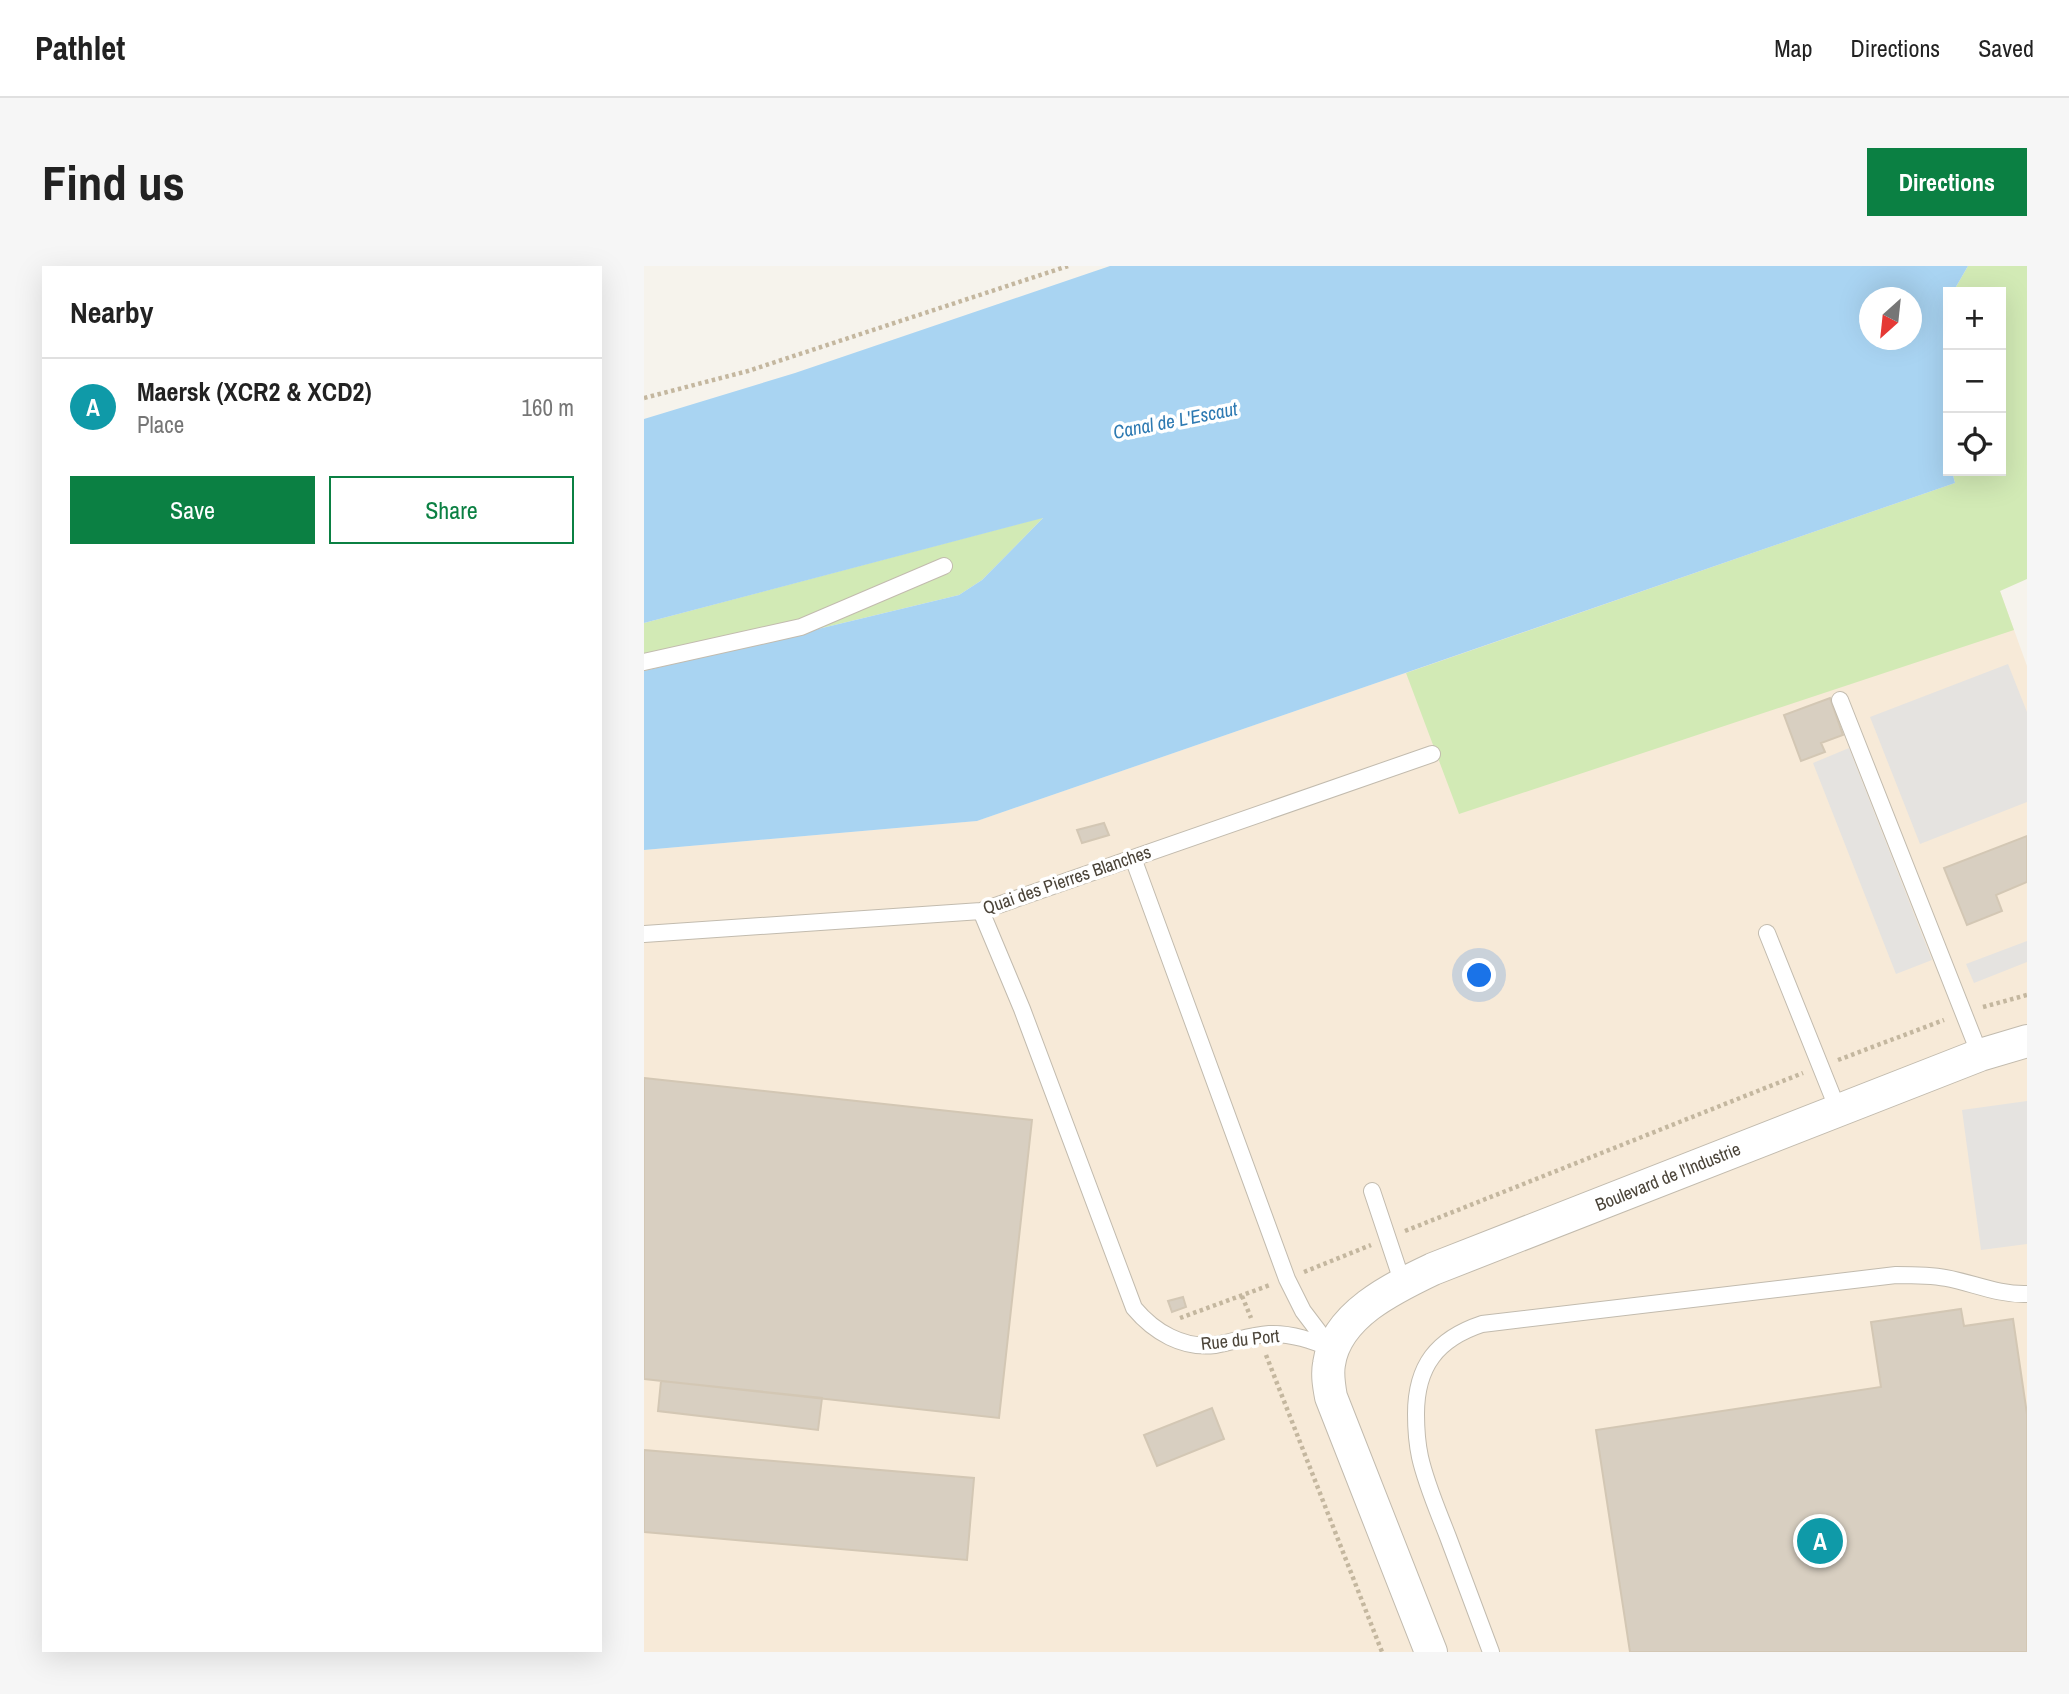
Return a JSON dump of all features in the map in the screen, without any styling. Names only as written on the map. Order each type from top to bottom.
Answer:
[{"type":"street","name":"Boulevard de l'Industrie","points":[[1333,1349],[1344,1331],[1368,1305],[1433,1269],[1980,1055],[2027,1041]]},
{"type":"street","points":[[1333,1349],[1328,1377],[1331,1397],[1431,1652]]},
{"type":"lane","points":[[644,662],[802,627],[944,566]]},
{"type":"lane","points":[[1840,700],[1980,1055]]},
{"type":"lane","name":"Quai des Pierres Blanches","points":[[644,934],[981,911],[1432,754]]},
{"type":"lane","points":[[1132,858],[1287,1279],[1303,1311],[1333,1349]]},
{"type":"lane","name":"Rue du Port","points":[[981,911],[1022,1009],[1134,1308],[1152,1327],[1181,1342],[1198,1346],[1271,1334],[1296,1336],[1333,1349]]},
{"type":"lane","points":[[1767,933],[1838,1110]]},
{"type":"lane","points":[[1372,1191],[1403,1284]]},
{"type":"lane","points":[[1491,1652],[1419,1455],[1416,1420],[1419,1382],[1425,1367],[1448,1339],[1463,1330],[1482,1324],[1896,1275],[1937,1277],[2001,1292],[2027,1294]]},
{"type":"path","points":[[644,398],[748,371],[1068,266]]},
{"type":"path","points":[[1152,1327],[1287,1279],[1821,1066],[1964,1013],[2027,995]]},
{"type":"path","points":[[1242,1296],[1382,1652]]},
{"type":"shaded area","points":[[1955,483],[2000,591],[2027,666],[2027,1652],[644,1652],[644,850],[977,821]]},
{"type":"shaded area","points":[[2008,664],[2027,712],[2027,802],[1920,844],[1870,717]]},
{"type":"shaded area","points":[[1849,748],[1932,960],[1896,974],[1813,763]]},
{"type":"shaded area","points":[[2027,941],[2027,962],[1974,983],[1966,964]]},
{"type":"shaded area","points":[[2027,1101],[2027,1244],[1981,1250],[1962,1110]]},
{"type":"green space","points":[[1968,266],[2027,266],[2027,579],[2000,591],[2014,630],[1459,814],[1406,673],[1955,483],[1953,476],[2006,476],[2006,287],[1956,287]]},
{"type":"green space","points":[[1044,517],[982,580],[959,595],[644,671],[644,623]]},
{"type":"water","name":"Canal de L'Escaut","points":[[1110,266],[1968,266],[1956,287],[1943,287],[1943,476],[1953,476],[1955,483],[977,821],[644,850],[644,671],[959,595],[982,580],[1043,518],[644,623],[644,419],[795,373]]},
{"type":"building","points":[[1830,698],[1843,735],[1821,743],[1825,752],[1801,761],[1784,715]]},
{"type":"building","points":[[1104,823],[1109,835],[1082,843],[1077,830]]},
{"type":"building","points":[[2027,836],[2027,882],[1996,895],[2002,911],[1967,925],[1944,868]]},
{"type":"building","points":[[644,1078],[1032,1120],[999,1418],[644,1379]]},
{"type":"building","points":[[1183,1297],[1186,1307],[1172,1312],[1168,1301]]},
{"type":"building","points":[[1961,1309],[1964,1326],[2013,1319],[2027,1414],[2027,1652],[1630,1652],[1596,1430],[1881,1387],[1871,1322]]},
{"type":"building","points":[[661,1381],[822,1398],[818,1430],[658,1411]]},
{"type":"building","points":[[1212,1408],[1224,1439],[1157,1466],[1144,1435]]},
{"type":"building","points":[[644,1450],[974,1478],[967,1560],[644,1532]]},
{"type":"place","name":"Maersk (XCR2 & XCD2)","points":[[1820,1541]]}]
